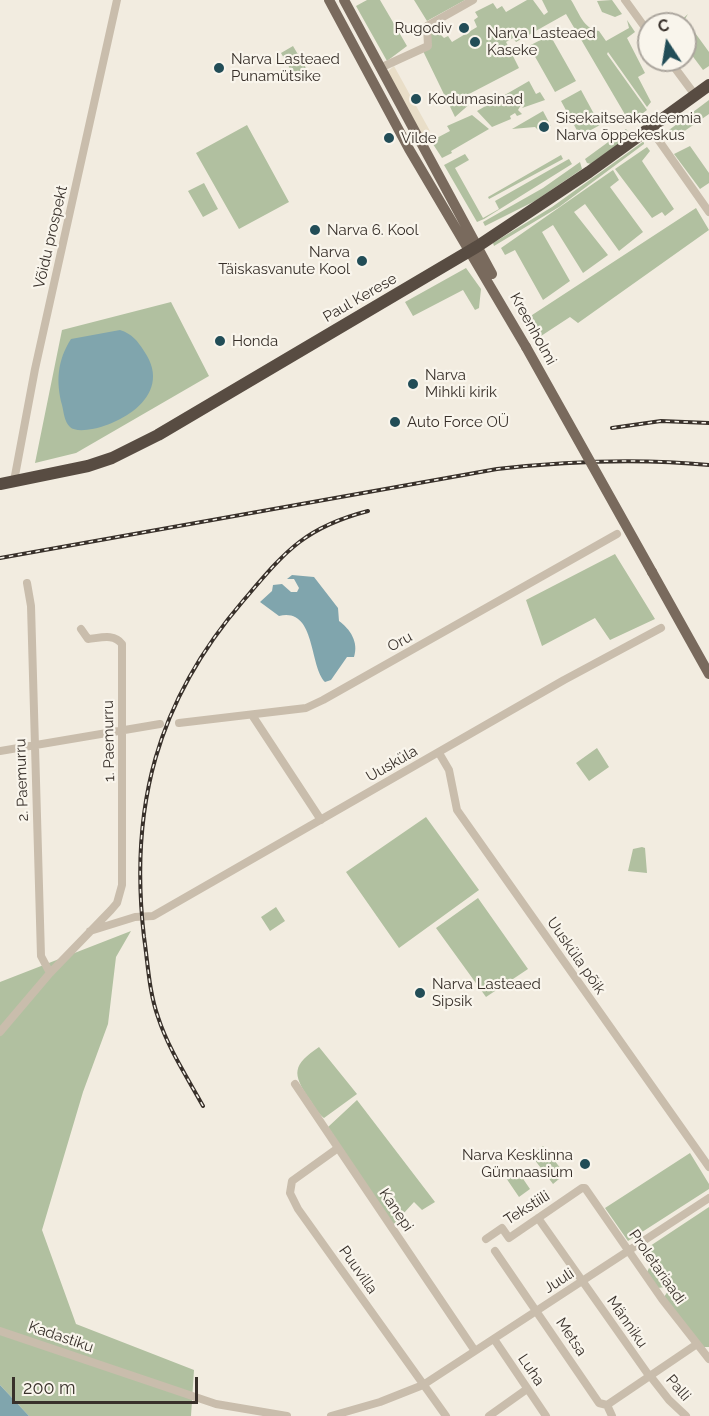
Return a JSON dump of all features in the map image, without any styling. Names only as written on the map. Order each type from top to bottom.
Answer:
[{"type":"highway","name":"Paul Kerese","points":[[0,484],[88,466],[135,447],[474,248],[543,204],[709,85]]},
{"type":"main road","name":"Kreenholmi","points":[[329,0],[409,148],[474,248]]},
{"type":"main road","name":"Kreenholmi","points":[[344,0],[474,248],[709,674]]},
{"type":"main road","name":"Kreenholmi","points":[[654,571],[709,660]]},
{"type":"street","name":"Võidu prospekt","points":[[14,481],[35,369],[117,0]]},
{"type":"street","points":[[380,68],[428,46],[427,26],[473,0]]},
{"type":"street","points":[[625,0],[637,16]]},
{"type":"street","points":[[678,72],[695,95]]},
{"type":"street","points":[[650,128],[709,212]]},
{"type":"street","name":"Oru","points":[[179,723],[306,708],[617,534]]},
{"type":"street","name":"2. Paemurru","points":[[27,583],[31,606],[41,956],[50,973]]},
{"type":"street","name":"Uusküla","points":[[90,931],[135,917],[153,916],[574,675],[661,628]]},
{"type":"street","name":"1. Paemurru","points":[[81,629],[88,639],[111,637],[122,644],[122,885],[117,903],[90,931]]},
{"type":"street","points":[[252,715],[321,820]]},
{"type":"street","points":[[0,751],[160,724]]},
{"type":"street","name":"Uusküla põik","points":[[439,753],[449,770],[457,810],[709,1167]]},
{"type":"street","points":[[1,1029],[90,931]]},
{"type":"street","name":"Kanepi","points":[[295,1084],[476,1351]]},
{"type":"street","name":"Puuvilla","points":[[338,1148],[292,1181],[291,1193],[298,1209],[446,1416]]},
{"type":"street","name":"Tekstiili","points":[[486,1239],[502,1228],[509,1238],[585,1188]]},
{"type":"street","name":"Proletariaadi","points":[[585,1188],[709,1359]]},
{"type":"street","name":"Juuli","points":[[423,1385],[709,1198]]},
{"type":"street","name":"Männiku","points":[[538,1218],[650,1377]]},
{"type":"street","name":"Metsa","points":[[495,1251],[599,1403],[607,1406],[612,1416]]},
{"type":"street","name":"Kadastiku","points":[[0,1331],[216,1404],[287,1416]]},
{"type":"street","name":"Luha","points":[[494,1339],[546,1416]]},
{"type":"street","points":[[607,1406],[697,1344]]},
{"type":"street","name":"Palli","points":[[650,1377],[686,1416]]},
{"type":"street","points":[[331,1416],[380,1402],[423,1385]]},
{"type":"street","points":[[489,1416],[527,1389]]},
{"type":"green space","points":[[367,0],[380,0],[407,46],[387,61],[356,6]]},
{"type":"green space","points":[[414,0],[465,0],[427,21]]},
{"type":"green space","points":[[527,0],[533,0],[544,15],[548,12],[542,0],[571,0],[585,23],[599,31],[606,41],[629,28],[627,20],[635,32],[627,38],[637,57],[637,72],[645,73],[638,77],[651,102],[647,107],[608,52],[607,54],[647,110],[630,123],[566,14],[516,42],[513,38],[506,42],[519,68],[469,94],[472,102],[455,117],[423,51],[429,35],[436,30],[444,38],[448,36],[452,42],[477,27],[474,20],[478,17],[475,12],[493,3],[497,9],[502,6],[506,12]]},
{"type":"green space","points":[[612,0],[622,14],[615,17],[602,12],[597,1]]},
{"type":"green space","points":[[550,35],[576,81],[555,92],[529,46]]},
{"type":"green space","points":[[697,36],[709,52],[709,66],[703,70],[697,62]]},
{"type":"green space","points":[[293,46],[306,68],[305,71],[293,74],[281,53]]},
{"type":"green space","points":[[529,81],[536,94],[540,92],[545,100],[522,108],[524,106],[521,105],[518,110],[522,114],[517,116],[515,113],[510,116],[511,119],[492,127],[477,111]]},
{"type":"green space","points":[[581,90],[600,125],[580,136],[561,101]]},
{"type":"green space","points":[[709,100],[709,114],[673,139],[669,130]]},
{"type":"green space","points":[[543,111],[551,126],[540,132],[535,127],[512,129]]},
{"type":"green space","points":[[472,115],[489,129],[442,158],[431,141],[450,131],[447,126]]},
{"type":"green space","points":[[247,125],[289,202],[239,229],[196,153]]},
{"type":"green space","points":[[626,129],[631,135],[591,164],[587,163],[585,159]]},
{"type":"green space","points":[[644,141],[644,144],[559,207],[494,246],[493,243],[552,207]]},
{"type":"green space","points":[[690,146],[709,173],[709,183],[700,189],[674,154]]},
{"type":"green space","points":[[647,147],[650,151],[642,161],[674,209],[665,216],[662,212],[652,218],[615,169]]},
{"type":"green space","points":[[465,154],[469,160],[455,168],[483,218],[499,209],[495,201],[569,159],[572,164],[484,219],[477,222],[444,165]]},
{"type":"green space","points":[[561,155],[563,159],[489,199],[488,197]]},
{"type":"green space","points":[[580,162],[582,169],[535,201],[485,226],[483,222],[543,188]]},
{"type":"green space","points":[[613,170],[619,180],[610,187],[643,232],[619,251],[585,204],[574,212],[608,255],[583,273],[553,225],[542,232],[570,281],[543,300],[515,250],[505,255],[501,248]]},
{"type":"green space","points":[[204,183],[218,209],[203,217],[188,191]]},
{"type":"green space","points":[[696,208],[709,230],[578,323],[570,317],[541,336],[529,317]]},
{"type":"green space","points":[[466,268],[481,289],[479,308],[475,310],[463,290],[413,316],[405,302]]},
{"type":"green space","points":[[171,302],[209,376],[76,453],[35,463],[62,330]]},
{"type":"green space","points":[[615,554],[655,619],[610,640],[595,618],[542,646],[526,600]]},
{"type":"green space","points":[[597,748],[609,767],[589,781],[576,763]]},
{"type":"green space","points":[[426,817],[479,890],[399,948],[346,872]]},
{"type":"green space","points":[[645,848],[647,873],[628,871],[633,849]]},
{"type":"green space","points":[[478,898],[528,969],[486,997],[436,928]]},
{"type":"green space","points":[[276,907],[285,921],[270,931],[261,917]]},
{"type":"green space","points":[[131,931],[116,957],[108,1024],[83,1092],[42,1230],[76,1324],[194,1370],[191,1416],[29,1416],[0,1385],[0,982]]},
{"type":"green space","points":[[319,1047],[357,1094],[324,1118],[304,1091],[298,1076],[298,1070],[304,1059]]},
{"type":"green space","points":[[357,1100],[435,1202],[422,1210],[414,1202],[393,1225],[328,1127]]},
{"type":"green space","points":[[543,1146],[565,1174],[553,1184],[531,1155]]},
{"type":"green space","points":[[690,1153],[709,1184],[709,1189],[628,1241],[605,1208]]},
{"type":"green space","points":[[515,1167],[530,1189],[519,1197],[504,1175]]},
{"type":"green space","points":[[709,1207],[709,1347],[703,1347],[664,1297],[668,1291],[665,1287],[658,1288],[647,1272],[650,1266],[641,1252]]},
{"type":"shaded area","points":[[394,66],[430,131],[423,136],[387,72]]},
{"type":"water","points":[[120,330],[134,338],[144,351],[153,371],[151,388],[141,403],[127,415],[110,424],[93,429],[79,430],[70,427],[64,417],[59,380],[60,363],[66,347],[71,339]]},
{"type":"water","points":[[292,575],[314,577],[338,608],[339,621],[350,632],[354,641],[354,657],[347,657],[331,680],[325,682],[320,674],[306,629],[300,620],[291,616],[279,616],[260,602],[272,591],[273,585],[282,584],[291,592],[297,592],[299,588],[294,579],[287,579]]},
{"type":"water","points":[[0,1385],[29,1416],[0,1416]]},
{"type":"railway","points":[[612,428],[661,421],[709,423]]},
{"type":"railway","points":[[0,558],[497,469],[603,461],[709,465]]},
{"type":"railway","points":[[203,1106],[162,1029],[149,978],[140,889],[141,844],[146,800],[156,758],[170,717],[189,677],[213,639],[243,601],[284,555],[297,544],[327,525],[368,511]]},
{"type":"place","name":"Rugodiv","points":[[464,28]]},
{"type":"place","name":"Narva Lasteaed Kaseke","points":[[475,42]]},
{"type":"place","name":"Narva Lasteaed Punamütsike","points":[[219,68]]},
{"type":"place","name":"Kodumasinad","points":[[416,99]]},
{"type":"place","name":"Sisekaitseakadeemia Narva õppekeskus","points":[[544,127]]},
{"type":"place","name":"Vilde","points":[[389,138]]},
{"type":"place","name":"Narva 6. Kool","points":[[315,230]]},
{"type":"place","name":"Narva Täiskasvanute Kool","points":[[362,261]]},
{"type":"place","name":"Honda","points":[[220,341]]},
{"type":"place","name":"Narva Mihkli kirik","points":[[413,384]]},
{"type":"place","name":"Auto Force OÜ","points":[[395,422]]},
{"type":"place","name":"Narva Lasteaed Sipsik","points":[[420,993]]},
{"type":"place","name":"Narva Kesklinna Gümnaasium","points":[[585,1164]]}]
